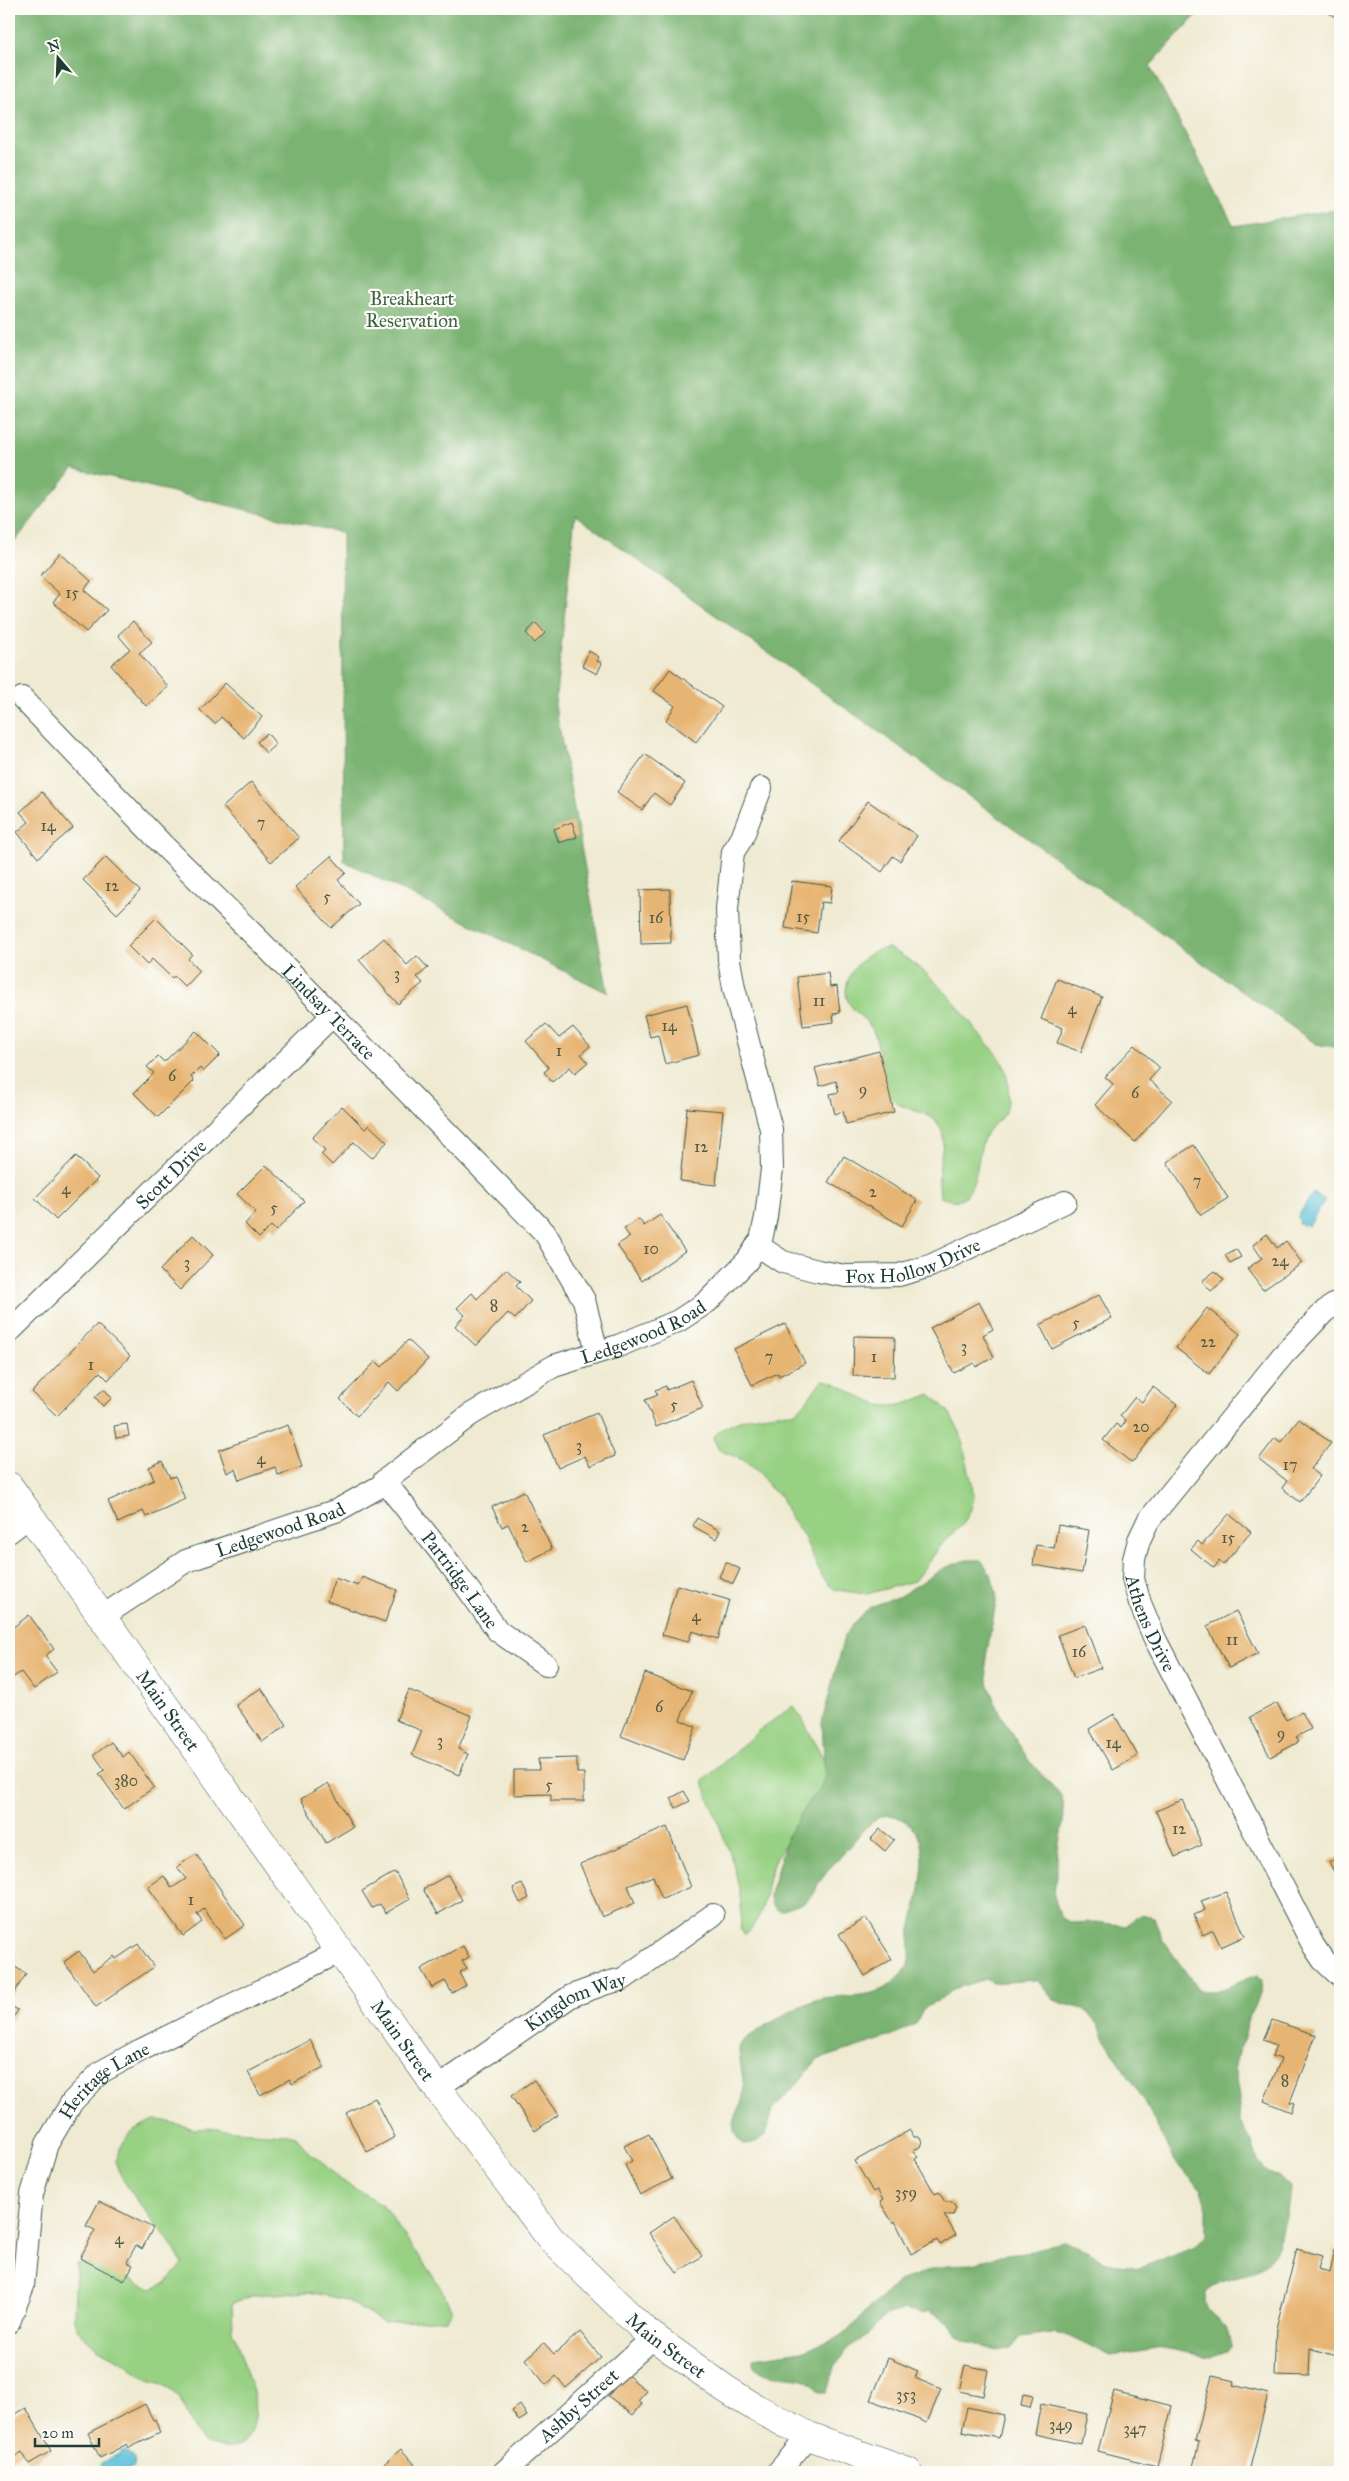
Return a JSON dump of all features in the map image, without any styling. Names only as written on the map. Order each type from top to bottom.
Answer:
[{"type":"main road","name":"Main Street","points":[[9,1486],[437,2088],[550,2238],[608,2297],[654,2337],[756,2408],[809,2436],[908,2472]]},
{"type":"street","name":"Lindsay Terrace","points":[[22,698],[163,846],[545,1233],[584,1300],[597,1352]]},
{"type":"street","name":"Ledgewood Road","points":[[103,1616],[186,1561],[338,1510],[386,1483],[384,1481],[483,1407],[554,1366],[597,1352],[678,1321],[708,1302],[747,1261],[757,1245],[766,1217],[772,1169],[771,1129],[734,988],[729,960],[728,908],[734,852],[742,838],[762,788]]},
{"type":"street","name":"Scott Drive","points":[[9,1332],[332,1016]]},
{"type":"street","name":"Fox Hollow Drive","points":[[757,1245],[783,1262],[818,1271],[846,1276],[899,1275],[930,1266],[1066,1202]]},
{"type":"street","name":"Athens Drive","points":[[1340,1302],[1325,1311],[1283,1355],[1161,1503],[1139,1540],[1134,1559],[1133,1579],[1140,1603],[1154,1636],[1313,1945],[1323,1960],[1340,1976]]},
{"type":"street","name":"Partridge Lane","points":[[386,1483],[450,1564],[498,1631],[546,1665]]},
{"type":"street","points":[[9,1532],[30,1516]]},
{"type":"street","name":"Kingdom Way","points":[[437,2088],[572,1996],[607,1983],[623,1980],[713,1915]]},
{"type":"street","name":"Heritage Lane","points":[[9,2322],[23,2286],[32,2194],[47,2144],[72,2102],[101,2072],[141,2050],[341,1951]]},
{"type":"street","name":"Ashby Street","points":[[504,2472],[654,2337]]},
{"type":"street","points":[[778,2472],[809,2436]]},
{"type":"green space","name":"Breakheart Reservation","points":[[9,9],[1202,9],[1150,66],[1234,226],[1340,209],[1340,1048],[1316,1044],[575,515],[555,705],[608,993],[344,861],[342,533],[73,468],[9,549]]},
{"type":"green space","points":[[888,948],[916,965],[939,986],[998,1055],[1005,1069],[1008,1088],[1007,1107],[1003,1115],[987,1132],[980,1151],[973,1183],[965,1197],[959,1200],[940,1197],[939,1171],[943,1142],[941,1129],[931,1117],[897,1103],[891,1097],[884,1083],[873,1030],[847,999],[847,983],[855,968],[873,952]]},
{"type":"green space","points":[[823,1380],[836,1384],[866,1400],[885,1406],[901,1405],[930,1394],[948,1411],[960,1432],[974,1498],[971,1509],[964,1523],[944,1542],[914,1581],[867,1594],[836,1590],[821,1575],[803,1535],[788,1514],[780,1495],[771,1489],[760,1473],[745,1461],[719,1450],[713,1438],[726,1426],[750,1417],[796,1411],[801,1408]]},
{"type":"green space","points":[[966,1560],[981,1560],[991,1574],[997,1597],[986,1657],[987,1679],[994,1700],[1008,1728],[1030,1762],[1060,1794],[1063,1802],[1064,1817],[1057,1854],[1057,1877],[1053,1892],[1059,1913],[1063,1919],[1070,1923],[1096,1922],[1127,1926],[1129,1922],[1139,1916],[1154,1917],[1162,1939],[1198,1989],[1213,1991],[1257,1975],[1262,1980],[1261,1994],[1247,2021],[1245,2037],[1234,2066],[1240,2105],[1239,2121],[1251,2140],[1258,2161],[1267,2171],[1280,2177],[1290,2187],[1288,2206],[1278,2243],[1268,2262],[1256,2271],[1219,2282],[1207,2292],[1205,2300],[1207,2308],[1225,2327],[1227,2332],[1230,2346],[1226,2352],[1211,2357],[1164,2348],[1111,2356],[1068,2335],[1052,2333],[1021,2337],[1011,2349],[986,2348],[963,2340],[957,2335],[949,2322],[929,2310],[922,2313],[906,2309],[887,2315],[861,2340],[849,2347],[835,2364],[827,2392],[819,2392],[808,2381],[776,2376],[760,2371],[755,2366],[753,2358],[802,2351],[838,2338],[849,2331],[868,2309],[899,2282],[945,2265],[974,2264],[1000,2255],[1033,2251],[1049,2244],[1065,2241],[1091,2252],[1106,2263],[1140,2268],[1192,2247],[1207,2235],[1207,2209],[1201,2190],[1172,2157],[1144,2100],[1118,2061],[1098,2025],[1084,2009],[1060,2003],[1053,1999],[1037,1980],[993,1983],[985,1979],[953,1989],[943,1999],[928,2005],[923,2010],[916,2024],[888,2037],[817,2060],[790,2092],[772,2109],[766,2134],[757,2142],[744,2145],[735,2132],[734,2121],[743,2095],[739,2051],[744,2040],[778,2018],[815,2000],[829,1997],[863,1995],[878,1991],[895,1981],[909,1964],[910,1938],[922,1877],[923,1862],[922,1847],[918,1835],[910,1825],[901,1819],[885,1815],[867,1827],[831,1867],[818,1884],[814,1894],[803,1903],[780,1911],[772,1905],[770,1894],[787,1837],[810,1799],[819,1790],[825,1777],[822,1722],[844,1637],[853,1624],[870,1607],[900,1596],[944,1568]]},
{"type":"green space","points":[[793,1706],[802,1718],[832,1775],[778,1855],[769,1876],[759,1916],[745,1935],[740,1929],[741,1909],[739,1890],[730,1853],[703,1781],[757,1732]]},
{"type":"green space","points":[[155,2120],[195,2129],[210,2128],[296,2136],[309,2153],[319,2159],[340,2180],[382,2204],[440,2286],[452,2311],[447,2319],[383,2323],[346,2300],[309,2292],[255,2295],[232,2303],[233,2330],[254,2395],[253,2425],[247,2439],[237,2447],[225,2448],[205,2444],[196,2432],[180,2399],[175,2393],[163,2384],[148,2380],[123,2362],[97,2348],[78,2331],[74,2315],[76,2264],[88,2263],[108,2267],[151,2288],[166,2283],[182,2264],[175,2250],[129,2189],[115,2162],[121,2146],[129,2135]]},
{"type":"water","points":[[1313,1193],[1325,1201],[1308,1226],[1305,1224],[1303,1226],[1298,1223],[1300,1220],[1297,1218]]},
{"type":"water","points":[[126,2451],[134,2458],[133,2466],[121,2472],[102,2472],[100,2464]]},
{"type":"building","points":[[1324,9],[1340,9],[1340,21]]},
{"type":"building","points":[[60,553],[91,581],[84,590],[107,610],[86,632],[53,602],[60,594],[40,576]]},
{"type":"building","points":[[133,621],[152,642],[139,653],[168,687],[146,706],[111,665],[130,649],[118,635]]},
{"type":"building","points":[[536,623],[545,633],[535,643],[526,633]]},
{"type":"building","points":[[589,651],[599,657],[597,661],[602,663],[597,674],[582,666]]},
{"type":"building","points":[[670,669],[722,707],[696,742],[666,720],[675,706],[654,691]]},
{"type":"building","points":[[225,683],[262,717],[244,738],[221,717],[215,724],[200,710]]},
{"type":"building","points":[[267,733],[276,744],[266,753],[257,742]]},
{"type":"building","points":[[645,754],[685,783],[670,805],[654,793],[642,810],[617,792]]},
{"type":"building","points":[[251,782],[299,838],[271,862],[223,807]]},
{"type":"building","points":[[42,792],[73,828],[38,858],[17,832],[29,822],[20,812]]},
{"type":"building","points":[[868,801],[917,836],[900,861],[893,856],[882,872],[839,841]]},
{"type":"building","points":[[572,822],[577,837],[559,843],[554,829]]},
{"type":"building","points":[[331,856],[346,873],[338,880],[359,904],[331,928],[295,887]]},
{"type":"building","points":[[106,857],[140,891],[117,914],[83,880]]},
{"type":"building","points":[[792,881],[832,886],[830,903],[821,902],[817,933],[785,928]]},
{"type":"building","points":[[670,889],[671,943],[641,944],[640,890]]},
{"type":"building","points":[[156,918],[192,954],[188,959],[200,971],[185,987],[174,976],[172,978],[152,959],[147,965],[128,946]]},
{"type":"building","points":[[384,938],[407,965],[417,956],[428,968],[417,977],[423,983],[398,1004],[359,960]]},
{"type":"building","points":[[828,973],[830,987],[837,986],[840,1013],[833,1014],[834,1022],[803,1026],[797,977]]},
{"type":"building","points":[[1057,979],[1102,997],[1081,1052],[1057,1043],[1063,1028],[1041,1019]]},
{"type":"building","points":[[687,1004],[699,1055],[665,1064],[658,1035],[650,1037],[644,1015]]},
{"type":"building","points":[[546,1024],[559,1038],[573,1027],[590,1046],[581,1054],[588,1062],[575,1073],[570,1067],[552,1082],[544,1072],[549,1068],[526,1041]]},
{"type":"building","points":[[196,1031],[220,1055],[203,1072],[200,1068],[191,1077],[194,1081],[158,1117],[134,1093],[154,1073],[147,1067],[158,1056],[164,1062]]},
{"type":"building","points":[[1135,1045],[1160,1068],[1149,1080],[1172,1100],[1135,1142],[1095,1105],[1113,1084],[1105,1077]]},
{"type":"building","points":[[879,1051],[894,1112],[846,1124],[843,1111],[835,1114],[830,1094],[839,1092],[836,1081],[820,1086],[815,1068]]},
{"type":"building","points":[[342,1106],[365,1129],[369,1125],[387,1142],[372,1158],[354,1142],[332,1165],[321,1154],[325,1150],[312,1138]]},
{"type":"building","points":[[687,1108],[723,1111],[716,1185],[680,1181]]},
{"type":"building","points":[[1194,1145],[1228,1198],[1201,1215],[1167,1162]]},
{"type":"building","points":[[76,1156],[98,1178],[56,1220],[35,1198]]},
{"type":"building","points":[[844,1156],[917,1200],[902,1226],[828,1182]]},
{"type":"building","points":[[266,1165],[304,1201],[276,1231],[271,1226],[259,1238],[245,1224],[256,1212],[237,1194]]},
{"type":"building","points":[[660,1215],[685,1251],[642,1281],[617,1245],[630,1237],[624,1229],[639,1219],[644,1226]]},
{"type":"building","points":[[1267,1234],[1277,1248],[1286,1241],[1302,1263],[1263,1290],[1247,1269],[1262,1258],[1253,1245]]},
{"type":"building","points":[[193,1235],[213,1255],[180,1290],[160,1270]]},
{"type":"building","points":[[1236,1249],[1241,1257],[1230,1263],[1225,1255]]},
{"type":"building","points":[[506,1269],[520,1282],[516,1286],[531,1301],[515,1319],[508,1313],[476,1346],[455,1326],[465,1315],[457,1308],[472,1293],[477,1299]]},
{"type":"building","points":[[1215,1271],[1224,1280],[1211,1291],[1202,1281]]},
{"type":"building","points":[[1099,1295],[1112,1318],[1052,1349],[1040,1325]]},
{"type":"building","points":[[979,1302],[993,1329],[983,1335],[994,1357],[976,1367],[974,1363],[954,1373],[930,1328]]},
{"type":"building","points":[[1207,1308],[1240,1334],[1209,1374],[1176,1348]]},
{"type":"building","points":[[97,1324],[130,1356],[108,1380],[100,1372],[57,1416],[32,1392]]},
{"type":"building","points":[[785,1324],[805,1363],[779,1376],[778,1373],[752,1385],[734,1349]]},
{"type":"building","points":[[854,1336],[895,1337],[894,1377],[853,1376]]},
{"type":"building","points":[[408,1340],[428,1359],[398,1391],[389,1382],[357,1416],[340,1399],[376,1361],[382,1367]]},
{"type":"building","points":[[691,1380],[703,1408],[656,1427],[645,1400],[658,1395],[655,1390],[666,1386],[667,1390]]},
{"type":"building","points":[[1153,1387],[1177,1405],[1132,1463],[1103,1440],[1116,1424],[1121,1428],[1126,1421],[1120,1416],[1135,1397],[1142,1402]]},
{"type":"building","points":[[104,1389],[112,1398],[103,1406],[95,1397]]},
{"type":"building","points":[[597,1413],[615,1456],[590,1466],[585,1456],[558,1468],[544,1435]]},
{"type":"building","points":[[1299,1419],[1331,1443],[1311,1469],[1320,1476],[1300,1502],[1282,1488],[1287,1481],[1259,1459],[1275,1438],[1281,1442]]},
{"type":"building","points":[[127,1424],[129,1436],[116,1438],[114,1426]]},
{"type":"building","points":[[288,1425],[302,1467],[278,1475],[275,1467],[239,1480],[235,1469],[227,1473],[219,1450]]},
{"type":"building","points":[[162,1461],[170,1478],[175,1476],[185,1499],[146,1517],[143,1511],[118,1523],[108,1501],[154,1480],[149,1467]]},
{"type":"building","points":[[524,1491],[552,1549],[527,1562],[508,1524],[502,1527],[492,1507]]},
{"type":"building","points":[[1229,1514],[1251,1532],[1223,1565],[1219,1561],[1214,1568],[1191,1549],[1198,1541],[1202,1545]]},
{"type":"building","points":[[697,1518],[720,1531],[716,1539],[693,1526]]},
{"type":"building","points":[[1058,1525],[1089,1530],[1082,1573],[1033,1565],[1036,1545],[1054,1548]]},
{"type":"building","points":[[726,1562],[740,1569],[733,1584],[719,1577]]},
{"type":"building","points":[[362,1577],[397,1590],[385,1622],[327,1601],[335,1578],[358,1586]]},
{"type":"building","points":[[677,1585],[729,1600],[718,1639],[692,1631],[688,1642],[662,1635]]},
{"type":"building","points":[[1236,1611],[1258,1653],[1229,1668],[1207,1626]]},
{"type":"building","points":[[29,1615],[54,1649],[45,1656],[57,1672],[34,1689],[21,1672],[9,1680],[9,1625],[11,1629]]},
{"type":"building","points":[[1085,1625],[1101,1668],[1074,1678],[1058,1635]]},
{"type":"building","points":[[645,1673],[692,1691],[680,1720],[696,1727],[683,1760],[621,1736]]},
{"type":"building","points":[[261,1688],[287,1725],[262,1742],[236,1705]]},
{"type":"building","points":[[409,1690],[472,1716],[458,1749],[468,1754],[459,1775],[412,1755],[422,1731],[396,1720]]},
{"type":"building","points":[[1277,1703],[1286,1720],[1302,1712],[1311,1729],[1296,1737],[1299,1742],[1270,1757],[1250,1717]]},
{"type":"building","points":[[1114,1714],[1138,1756],[1113,1770],[1089,1729]]},
{"type":"building","points":[[111,1742],[123,1757],[129,1752],[154,1787],[124,1809],[99,1774],[105,1770],[94,1755]]},
{"type":"building","points":[[577,1758],[577,1773],[584,1773],[584,1801],[551,1801],[551,1794],[514,1795],[514,1770],[539,1770],[538,1759]]},
{"type":"building","points":[[328,1783],[353,1827],[326,1843],[301,1799]]},
{"type":"building","points":[[684,1791],[690,1801],[676,1808],[671,1798]]},
{"type":"building","points":[[1182,1800],[1202,1845],[1175,1857],[1156,1811]]},
{"type":"building","points":[[667,1827],[691,1887],[662,1899],[653,1876],[628,1886],[635,1903],[602,1917],[580,1864]]},
{"type":"building","points":[[880,1829],[894,1840],[885,1851],[871,1839]]},
{"type":"building","points":[[196,1854],[245,1925],[225,1939],[204,1909],[197,1914],[202,1922],[183,1936],[148,1887],[164,1876],[172,1888],[186,1879],[177,1867]]},
{"type":"building","points":[[1340,1857],[1340,1883],[1329,1862]]},
{"type":"building","points":[[395,1872],[410,1899],[386,1913],[380,1904],[372,1908],[362,1891]]},
{"type":"building","points":[[448,1875],[462,1900],[438,1914],[423,1889]]},
{"type":"building","points":[[522,1884],[529,1898],[520,1903],[513,1888]]},
{"type":"building","points":[[1226,1892],[1245,1936],[1221,1947],[1213,1930],[1203,1935],[1194,1915],[1205,1910],[1201,1901]]},
{"type":"building","points":[[866,1918],[892,1959],[865,1976],[839,1934]]},
{"type":"building","points":[[138,1944],[154,1967],[96,2007],[64,1962],[79,1951],[93,1971],[114,1956],[116,1959]]},
{"type":"building","points":[[463,1946],[469,1957],[462,1961],[467,1968],[459,1973],[466,1985],[452,1993],[445,1981],[432,1988],[421,1969]]},
{"type":"building","points":[[9,1963],[26,1974],[9,2001]]},
{"type":"building","points":[[9,2005],[18,2010],[9,2025]]},
{"type":"building","points":[[1272,2020],[1316,2035],[1290,2102],[1294,2103],[1291,2112],[1264,2101],[1281,2059],[1272,2056],[1276,2045],[1263,2040]]},
{"type":"building","points":[[310,2040],[324,2067],[292,2084],[290,2079],[260,2095],[248,2072]]},
{"type":"building","points":[[534,2080],[558,2115],[535,2131],[511,2096]]},
{"type":"building","points":[[375,2098],[395,2137],[367,2152],[346,2113]]},
{"type":"building","points":[[910,2130],[914,2137],[919,2137],[922,2141],[920,2147],[913,2150],[918,2157],[915,2159],[935,2194],[939,2192],[945,2202],[952,2202],[956,2208],[953,2215],[944,2215],[956,2235],[940,2245],[937,2240],[911,2254],[895,2221],[893,2223],[880,2202],[883,2200],[877,2190],[873,2192],[855,2161]]},
{"type":"building","points":[[649,2134],[672,2179],[640,2195],[625,2165],[632,2161],[624,2146]]},
{"type":"building","points":[[99,2201],[153,2228],[142,2249],[136,2245],[127,2262],[133,2265],[124,2281],[80,2258],[95,2230],[86,2226]]},
{"type":"building","points":[[674,2216],[702,2256],[677,2273],[649,2233]]},
{"type":"building","points":[[1297,2249],[1322,2256],[1318,2269],[1330,2272],[1335,2250],[1340,2251],[1340,2357],[1310,2348],[1309,2376],[1274,2375],[1276,2328]]},
{"type":"building","points":[[580,2332],[601,2357],[566,2388],[556,2376],[546,2385],[525,2359],[544,2343],[554,2354]]},
{"type":"building","points":[[888,2358],[918,2371],[915,2378],[941,2389],[927,2423],[871,2400]]},
{"type":"building","points":[[965,2365],[988,2370],[983,2396],[959,2391]]},
{"type":"building","points":[[626,2374],[647,2391],[638,2401],[642,2404],[633,2415],[608,2396]]},
{"type":"building","points":[[1212,2376],[1235,2381],[1233,2385],[1268,2394],[1249,2472],[1192,2471],[1199,2442],[1195,2441]]},
{"type":"building","points":[[1114,2391],[1172,2406],[1157,2466],[1098,2451]]},
{"type":"building","points":[[1023,2394],[1033,2396],[1030,2408],[1021,2406]]},
{"type":"building","points":[[145,2404],[153,2420],[155,2419],[160,2433],[129,2448],[127,2444],[100,2458],[88,2433]]},
{"type":"building","points":[[1041,2404],[1087,2414],[1081,2444],[1035,2434]]},
{"type":"building","points":[[520,2405],[527,2416],[519,2421],[512,2411]]},
{"type":"building","points":[[967,2407],[1004,2415],[999,2438],[962,2431]]},
{"type":"building","points":[[26,2408],[51,2451],[29,2464],[22,2452],[9,2460],[9,2418]]},
{"type":"building","points":[[401,2449],[419,2469],[416,2472],[375,2472]]}]
